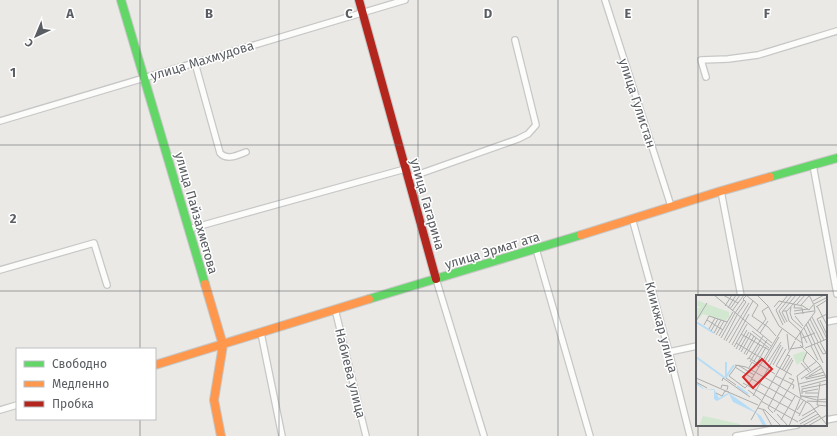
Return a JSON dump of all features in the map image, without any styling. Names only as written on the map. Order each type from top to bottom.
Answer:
[{"type":"street","name":"улица Пайзахметова","points":[[121,0],[223,345],[214,400],[221,436]]},
{"type":"street","name":"улица Гагарина","points":[[359,0],[436,279],[484,436]]},
{"type":"street","name":"улица Махмудова","points":[[0,121],[405,0]]},
{"type":"street","name":"улица Гулистан","points":[[605,0],[671,206]]},
{"type":"street","points":[[706,77],[701,60],[728,59],[758,55],[837,31]]},
{"type":"street","points":[[408,178],[518,139],[528,134],[536,125],[514,40]]},
{"type":"street","points":[[194,63],[220,153],[228,158],[246,152]]},
{"type":"street","name":"улица Эрмат ата","points":[[156,365],[536,249],[671,206],[837,158]]},
{"type":"street","points":[[814,165],[837,294]]},
{"type":"street","points":[[189,229],[406,169]]},
{"type":"street","points":[[721,191],[741,295]]},
{"type":"street","name":"Киикжар улица","points":[[632,218],[669,352],[690,436]]},
{"type":"street","points":[[0,270],[94,243],[107,285]]},
{"type":"street","points":[[536,249],[590,436]]},
{"type":"street","name":"Набиева улица","points":[[335,309],[366,436]]},
{"type":"street","points":[[827,322],[837,320]]},
{"type":"street","points":[[261,333],[282,436]]},
{"type":"street","points":[[669,352],[696,346]]},
{"type":"street","points":[[0,410],[16,405]]},
{"type":"street","points":[[827,420],[837,418]]},
{"type":"street","points":[[736,436],[791,426]]},
{"type":"traffic: fast","points":[[121,0],[205,284]]},
{"type":"traffic: fast","points":[[770,177],[837,158]]},
{"type":"traffic: fast","points":[[369,299],[581,235]]},
{"type":"traffic: slow","points":[[581,235],[770,177]]},
{"type":"traffic: slow","points":[[205,284],[223,345],[214,400],[221,436]]},
{"type":"traffic: slow","points":[[156,365],[369,299]]},
{"type":"traffic: jam","points":[[359,0],[436,279]]}]
